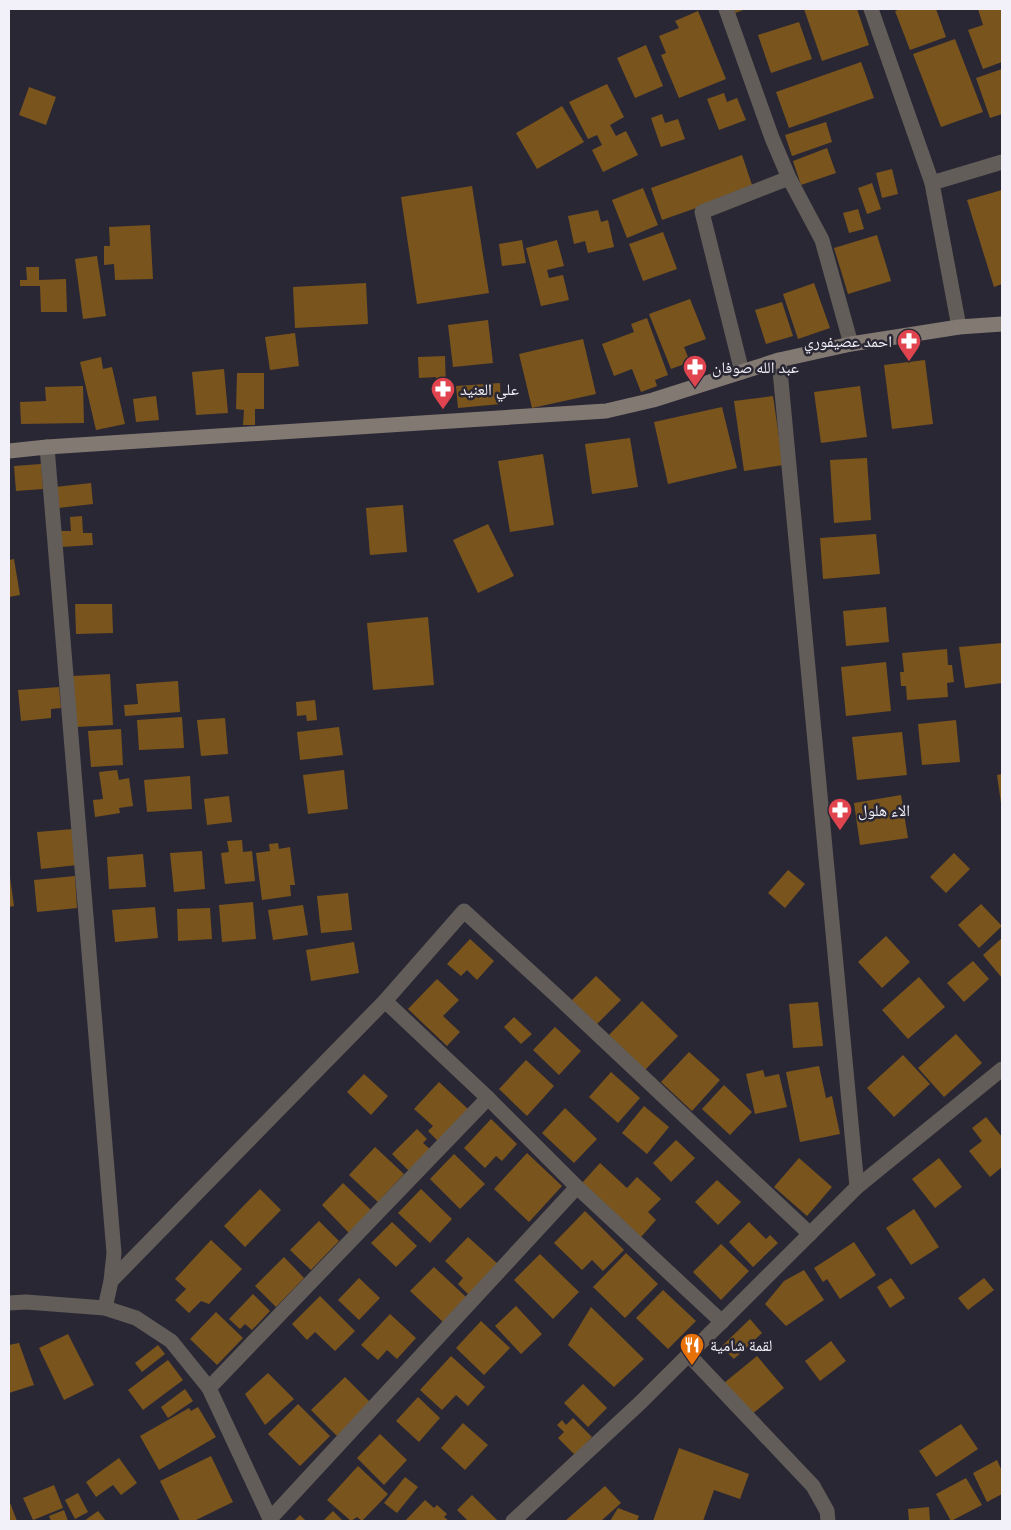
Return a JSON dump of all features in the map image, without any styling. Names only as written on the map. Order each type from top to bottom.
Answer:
[{"type":"street","points":[[726,9],[772,138],[789,178],[822,240],[850,344]]},
{"type":"street","points":[[871,9],[932,183],[959,327]]},
{"type":"street","points":[[932,183],[1002,162]]},
{"type":"street","points":[[742,372],[702,212],[789,178]]},
{"type":"street","points":[[9,451],[606,411],[653,400],[779,360],[850,344],[959,327],[1002,324]]},
{"type":"street","points":[[779,360],[857,1187]]},
{"type":"street","points":[[47,447],[113,1243],[111,1280],[105,1308]]},
{"type":"street","points":[[111,1280],[384,1001],[464,911],[560,998],[810,1234]]},
{"type":"street","points":[[384,1001],[488,1098],[577,1188],[722,1322]]},
{"type":"street","points":[[513,1521],[641,1402],[857,1187],[1002,1068]]},
{"type":"street","points":[[209,1388],[488,1098]]},
{"type":"street","points":[[9,1303],[26,1302],[105,1308],[136,1318],[171,1342],[209,1388],[270,1520],[577,1188]]},
{"type":"street","points":[[688,1354],[813,1486],[827,1512],[828,1521]]},
{"type":"building","points":[[734,9],[746,9],[735,13]]},
{"type":"building","points":[[804,9],[857,9],[869,45],[822,61]]},
{"type":"building","points":[[901,9],[936,9],[946,37],[910,50],[895,11]]},
{"type":"building","points":[[978,9],[1002,9],[1002,62],[983,69],[968,30],[983,25]]},
{"type":"building","points":[[698,11],[726,79],[679,98],[661,55],[666,53],[659,36],[679,28],[675,21]]},
{"type":"building","points":[[799,22],[812,59],[771,73],[758,35]]},
{"type":"building","points":[[955,39],[983,112],[941,127],[913,54]]},
{"type":"building","points":[[646,45],[663,86],[635,98],[617,58]]},
{"type":"building","points":[[861,62],[874,98],[789,128],[776,92]]},
{"type":"building","points":[[1002,69],[1002,114],[990,118],[976,78]]},
{"type":"building","points":[[607,84],[624,117],[610,125],[616,136],[626,131],[638,155],[603,172],[592,150],[602,145],[597,135],[588,139],[569,102]]},
{"type":"building","points":[[29,87],[56,97],[46,125],[19,115]]},
{"type":"building","points":[[724,93],[727,102],[737,98],[746,120],[719,130],[707,99]]},
{"type":"building","points":[[562,106],[584,142],[537,169],[516,133]]},
{"type":"building","points":[[662,114],[665,123],[678,119],[685,139],[661,147],[651,118]]},
{"type":"building","points":[[826,122],[832,142],[792,156],[785,135]]},
{"type":"building","points":[[827,148],[836,173],[801,185],[793,161]]},
{"type":"building","points":[[742,155],[753,188],[662,220],[651,188]]},
{"type":"building","points":[[892,169],[898,194],[882,198],[876,173]]},
{"type":"building","points":[[872,183],[881,209],[867,214],[858,188]]},
{"type":"building","points":[[472,186],[489,293],[417,304],[401,197]]},
{"type":"building","points":[[643,188],[658,225],[627,238],[612,200]]},
{"type":"building","points":[[1002,190],[1002,284],[994,287],[967,200]]},
{"type":"building","points":[[858,209],[864,229],[849,233],[843,213]]},
{"type":"building","points":[[598,210],[601,222],[608,220],[614,247],[588,253],[585,241],[574,244],[568,216]]},
{"type":"building","points":[[150,225],[153,279],[115,280],[114,264],[104,265],[104,246],[110,246],[109,227]]},
{"type":"building","points":[[663,232],[677,269],[643,281],[629,244]]},
{"type":"building","points":[[877,235],[891,281],[848,294],[834,248]]},
{"type":"building","points":[[522,240],[526,263],[502,266],[499,244]]},
{"type":"building","points":[[557,240],[564,266],[547,270],[549,278],[563,275],[569,300],[541,306],[526,248]]},
{"type":"building","points":[[97,256],[106,316],[83,319],[75,259]]},
{"type":"building","points":[[26,267],[39,267],[39,280],[66,279],[67,312],[41,312],[40,286],[20,286],[20,280],[27,280]]},
{"type":"building","points":[[366,283],[368,324],[295,328],[293,287]]},
{"type":"building","points":[[814,283],[830,328],[798,339],[783,294]]},
{"type":"building","points":[[690,299],[706,339],[684,347],[690,362],[671,369],[649,314]]},
{"type":"building","points":[[782,302],[793,336],[766,344],[755,310]]},
{"type":"building","points":[[647,318],[668,375],[655,380],[657,386],[641,392],[632,369],[614,376],[602,344],[634,332],[631,324]]},
{"type":"building","points":[[488,320],[493,363],[453,367],[448,325]]},
{"type":"building","points":[[295,333],[299,366],[270,370],[265,337]]},
{"type":"building","points":[[583,339],[596,394],[532,408],[519,354]]},
{"type":"building","points":[[445,356],[446,388],[437,388],[436,377],[419,378],[418,357]]},
{"type":"building","points":[[101,357],[103,369],[112,367],[125,424],[96,430],[80,362]]},
{"type":"building","points":[[925,360],[933,424],[892,429],[884,365]]},
{"type":"building","points":[[224,369],[228,413],[196,415],[192,372]]},
{"type":"building","points":[[237,373],[264,373],[264,409],[255,409],[255,425],[243,425],[244,410],[236,409]]},
{"type":"building","points":[[500,383],[501,404],[458,408],[456,386]]},
{"type":"building","points":[[83,386],[84,423],[21,424],[20,402],[46,401],[45,387]]},
{"type":"building","points":[[860,386],[867,437],[821,443],[814,392]]},
{"type":"building","points":[[156,396],[159,420],[136,422],[133,399]]},
{"type":"building","points":[[773,396],[783,465],[744,471],[734,401]]},
{"type":"building","points":[[722,407],[737,468],[668,484],[654,422]]},
{"type":"building","points":[[630,438],[638,487],[592,494],[585,444]]},
{"type":"building","points":[[543,454],[554,525],[510,532],[498,461]]},
{"type":"building","points":[[867,458],[871,520],[834,523],[830,460]]},
{"type":"building","points":[[41,464],[43,489],[16,491],[14,466]]},
{"type":"building","points":[[91,483],[93,504],[58,508],[55,487]]},
{"type":"building","points":[[403,505],[407,552],[370,555],[366,508]]},
{"type":"building","points":[[82,516],[83,533],[92,533],[93,545],[61,547],[60,531],[71,531],[70,517]]},
{"type":"building","points":[[488,524],[514,576],[478,593],[453,540]]},
{"type":"building","points":[[876,534],[880,574],[823,579],[820,538]]},
{"type":"building","points":[[14,559],[20,595],[9,597],[9,560]]},
{"type":"building","points":[[75,604],[112,604],[113,633],[76,634]]},
{"type":"building","points":[[886,607],[889,642],[846,646],[843,611]]},
{"type":"building","points":[[428,617],[434,685],[373,690],[367,623]]},
{"type":"building","points":[[1002,643],[1002,683],[965,688],[959,647]]},
{"type":"building","points":[[947,649],[948,665],[952,665],[954,682],[947,683],[948,697],[907,700],[906,686],[901,686],[900,672],[904,672],[902,653]]},
{"type":"building","points":[[886,662],[891,711],[846,716],[841,667]]},
{"type":"building","points":[[110,674],[113,725],[76,727],[73,676]]},
{"type":"building","points":[[178,681],[180,712],[125,716],[124,705],[138,704],[136,684]]},
{"type":"building","points":[[59,687],[61,708],[51,709],[51,718],[21,721],[18,690]]},
{"type":"building","points":[[315,700],[317,720],[307,721],[306,715],[297,716],[296,702]]},
{"type":"building","points":[[182,717],[184,748],[139,750],[137,720]]},
{"type":"building","points":[[225,718],[228,754],[201,756],[197,720]]},
{"type":"building","points":[[956,720],[960,762],[922,765],[918,724]]},
{"type":"building","points":[[339,727],[343,755],[300,760],[297,732]]},
{"type":"building","points":[[121,729],[123,765],[91,767],[88,731]]},
{"type":"building","points":[[902,732],[907,775],[857,780],[852,737]]},
{"type":"building","points":[[117,770],[119,780],[129,778],[133,806],[119,808],[120,813],[95,817],[93,800],[103,799],[99,772]]},
{"type":"building","points":[[344,770],[348,809],[308,814],[303,775]]},
{"type":"building","points":[[1002,774],[1002,803],[1001,803],[997,775]]},
{"type":"building","points":[[190,776],[192,809],[147,812],[144,780]]},
{"type":"building","points":[[901,795],[908,838],[860,845],[854,803]]},
{"type":"building","points":[[229,796],[232,822],[207,825],[204,799]]},
{"type":"building","points":[[73,829],[77,865],[41,869],[37,832]]},
{"type":"building","points":[[242,840],[243,852],[252,851],[255,881],[225,884],[221,853],[229,852],[227,841]]},
{"type":"building","points":[[278,843],[279,849],[290,847],[295,885],[290,885],[291,896],[262,900],[256,853],[270,851],[269,844]]},
{"type":"building","points":[[202,851],[205,889],[174,892],[170,853]]},
{"type":"building","points":[[954,853],[970,869],[946,893],[930,877]]},
{"type":"building","points":[[143,854],[146,887],[109,889],[107,857]]},
{"type":"building","points":[[9,870],[14,906],[9,907]]},
{"type":"building","points":[[788,870],[805,884],[785,908],[768,893]]},
{"type":"building","points":[[75,876],[77,908],[37,912],[34,880]]},
{"type":"building","points":[[348,893],[352,930],[321,933],[317,896]]},
{"type":"building","points":[[253,902],[256,939],[222,942],[219,905]]},
{"type":"building","points":[[981,904],[1002,926],[979,948],[958,925]]},
{"type":"building","points":[[303,905],[308,935],[273,940],[268,910]]},
{"type":"building","points":[[155,907],[158,938],[115,942],[112,910]]},
{"type":"building","points":[[210,908],[212,939],[178,941],[177,909]]},
{"type":"building","points":[[886,936],[910,962],[882,988],[858,962]]},
{"type":"building","points":[[1002,938],[1002,978],[983,955]]},
{"type":"building","points":[[470,939],[494,961],[477,980],[467,970],[461,976],[447,964]]},
{"type":"building","points":[[354,942],[359,973],[311,981],[306,950]]},
{"type":"building","points":[[973,961],[989,979],[964,1002],[947,983]]},
{"type":"building","points":[[596,976],[621,1000],[596,1025],[571,1001]]},
{"type":"building","points":[[919,977],[945,1007],[908,1039],[882,1010]]},
{"type":"building","points":[[437,979],[459,1000],[443,1016],[460,1032],[447,1046],[408,1009]]},
{"type":"building","points":[[642,1001],[678,1036],[645,1070],[609,1035]]},
{"type":"building","points":[[818,1002],[823,1046],[793,1048],[789,1004]]},
{"type":"building","points":[[514,1017],[532,1034],[521,1044],[504,1027]]},
{"type":"building","points":[[555,1027],[581,1051],[559,1075],[533,1050]]},
{"type":"building","points":[[956,1034],[982,1063],[944,1097],[918,1068]]},
{"type":"building","points":[[689,1052],[720,1080],[692,1111],[661,1082]]},
{"type":"building","points":[[903,1055],[930,1084],[894,1117],[867,1088]]},
{"type":"building","points":[[526,1060],[554,1086],[527,1116],[499,1089]]},
{"type":"building","points":[[819,1066],[826,1098],[832,1096],[840,1134],[800,1142],[786,1072]]},
{"type":"building","points":[[763,1070],[765,1077],[779,1074],[787,1107],[755,1114],[746,1074]]},
{"type":"building","points":[[611,1072],[640,1098],[618,1123],[589,1097]]},
{"type":"building","points":[[364,1074],[388,1096],[371,1115],[347,1092]]},
{"type":"building","points":[[439,1082],[468,1109],[438,1141],[428,1131],[433,1126],[414,1109]]},
{"type":"building","points":[[724,1085],[752,1112],[730,1135],[702,1109]]},
{"type":"building","points":[[644,1106],[669,1127],[647,1154],[622,1133]]},
{"type":"building","points":[[565,1108],[597,1139],[574,1163],[542,1133]]},
{"type":"building","points":[[986,1117],[1002,1137],[1002,1167],[990,1177],[969,1151],[982,1141],[972,1128]]},
{"type":"building","points":[[491,1119],[517,1144],[502,1161],[496,1156],[485,1168],[464,1148]]},
{"type":"building","points":[[417,1129],[427,1139],[423,1143],[431,1150],[410,1172],[392,1154]]},
{"type":"building","points":[[676,1140],[695,1158],[671,1182],[653,1163]]},
{"type":"building","points":[[375,1147],[404,1174],[378,1202],[349,1175]]},
{"type":"building","points":[[527,1153],[562,1186],[529,1222],[494,1189]]},
{"type":"building","points":[[454,1154],[485,1184],[460,1209],[430,1179]]},
{"type":"building","points":[[799,1158],[832,1187],[807,1216],[774,1187]]},
{"type":"building","points":[[939,1158],[962,1187],[935,1208],[912,1179]]},
{"type":"building","points":[[600,1163],[627,1188],[637,1177],[661,1199],[648,1212],[656,1220],[641,1237],[582,1183]]},
{"type":"building","points":[[717,1180],[741,1202],[718,1225],[695,1202]]},
{"type":"building","points":[[343,1183],[371,1210],[349,1233],[322,1205]]},
{"type":"building","points":[[260,1189],[281,1210],[245,1247],[224,1226]]},
{"type":"building","points":[[421,1189],[452,1219],[430,1243],[398,1213]]},
{"type":"building","points":[[914,1209],[939,1247],[911,1265],[886,1228]]},
{"type":"building","points":[[585,1211],[624,1250],[603,1271],[592,1260],[582,1270],[554,1243]]},
{"type":"building","points":[[319,1221],[339,1241],[311,1270],[290,1250]]},
{"type":"building","points":[[392,1222],[417,1246],[396,1267],[371,1243]]},
{"type":"building","points":[[749,1222],[766,1239],[770,1235],[778,1243],[753,1267],[729,1242]]},
{"type":"building","points":[[468,1237],[499,1265],[470,1296],[458,1284],[463,1278],[445,1261]]},
{"type":"building","points":[[211,1240],[242,1269],[209,1304],[201,1301],[189,1313],[175,1300],[186,1289],[175,1279]]},
{"type":"building","points":[[854,1242],[876,1275],[840,1299],[827,1279],[823,1282],[814,1268]]},
{"type":"building","points":[[721,1244],[749,1271],[721,1300],[693,1272]]},
{"type":"building","points":[[626,1253],[658,1284],[625,1318],[593,1287]]},
{"type":"building","points":[[540,1254],[579,1292],[553,1319],[514,1280]]},
{"type":"building","points":[[284,1257],[304,1278],[276,1307],[255,1286]]},
{"type":"building","points":[[434,1267],[466,1297],[443,1322],[410,1291]]},
{"type":"building","points":[[804,1270],[824,1300],[786,1326],[765,1304],[784,1281]]},
{"type":"building","points":[[359,1278],[380,1298],[359,1320],[338,1300]]},
{"type":"building","points":[[891,1278],[905,1298],[890,1308],[877,1287]]},
{"type":"building","points":[[984,1278],[994,1290],[968,1310],[958,1298]]},
{"type":"building","points":[[663,1290],[696,1321],[668,1349],[636,1318]]},
{"type":"building","points":[[253,1294],[270,1311],[252,1330],[245,1324],[240,1329],[229,1319]]},
{"type":"building","points":[[320,1296],[355,1331],[335,1351],[315,1332],[307,1340],[292,1324]]},
{"type":"building","points":[[516,1306],[542,1334],[521,1354],[495,1326]]},
{"type":"building","points":[[591,1307],[644,1359],[614,1387],[568,1345]]},
{"type":"building","points":[[216,1312],[243,1338],[217,1365],[190,1339]]},
{"type":"building","points":[[390,1314],[416,1338],[397,1359],[387,1350],[378,1360],[361,1345]]},
{"type":"building","points":[[750,1319],[762,1333],[734,1359],[721,1347]]},
{"type":"building","points":[[481,1321],[510,1348],[484,1375],[456,1348]]},
{"type":"building","points":[[68,1334],[94,1385],[64,1400],[39,1348]]},
{"type":"building","points":[[831,1341],[846,1361],[820,1381],[805,1361]]},
{"type":"building","points":[[19,1343],[34,1385],[9,1393],[9,1345]]},
{"type":"building","points":[[158,1345],[165,1354],[142,1372],[135,1363]]},
{"type":"building","points":[[451,1356],[485,1387],[468,1406],[456,1395],[442,1410],[420,1390]]},
{"type":"building","points":[[757,1356],[784,1388],[751,1415],[724,1383]]},
{"type":"building","points":[[168,1360],[183,1380],[143,1410],[128,1390]]},
{"type":"building","points":[[268,1373],[294,1399],[265,1425],[245,1394]]},
{"type":"building","points":[[345,1377],[371,1403],[337,1436],[311,1410]]},
{"type":"building","points":[[583,1384],[607,1408],[588,1427],[564,1403]]},
{"type":"building","points":[[185,1389],[193,1401],[168,1418],[161,1407]]},
{"type":"building","points":[[418,1397],[440,1418],[419,1442],[396,1421]]},
{"type":"building","points":[[298,1404],[330,1436],[300,1466],[268,1434]]},
{"type":"building","points":[[198,1407],[216,1437],[159,1470],[140,1436],[189,1408],[191,1411]]},
{"type":"building","points":[[573,1418],[592,1437],[575,1455],[558,1438],[564,1432],[557,1425],[562,1420],[566,1425]]},
{"type":"building","points":[[463,1423],[488,1445],[465,1470],[441,1448]]},
{"type":"building","points":[[961,1424],[978,1449],[936,1477],[919,1451]]},
{"type":"building","points":[[380,1434],[407,1460],[384,1485],[357,1458]]},
{"type":"building","points":[[679,1448],[749,1474],[740,1499],[714,1490],[703,1521],[653,1521]]},
{"type":"building","points":[[211,1456],[233,1502],[194,1521],[180,1521],[160,1481]]},
{"type":"building","points":[[119,1458],[137,1483],[121,1495],[113,1485],[96,1497],[86,1482]]},
{"type":"building","points":[[997,1460],[1002,1471],[1002,1494],[987,1502],[973,1473]]},
{"type":"building","points":[[358,1466],[388,1494],[362,1521],[357,1517],[351,1521],[327,1500]]},
{"type":"building","points":[[405,1477],[418,1487],[397,1513],[384,1503]]},
{"type":"building","points":[[966,1478],[982,1505],[951,1521],[936,1494]]},
{"type":"building","points":[[54,1485],[63,1508],[33,1520],[23,1498]]},
{"type":"building","points":[[605,1486],[621,1503],[601,1521],[565,1521]]},
{"type":"building","points":[[78,1493],[88,1512],[75,1519],[65,1500]]},
{"type":"building","points":[[472,1495],[498,1521],[468,1521],[457,1510]]},
{"type":"building","points":[[9,1500],[17,1521],[9,1521]]},
{"type":"building","points":[[425,1500],[434,1508],[437,1505],[447,1514],[444,1517],[449,1521],[405,1521]]},
{"type":"building","points":[[929,1507],[930,1521],[909,1521],[908,1509]]},
{"type":"building","points":[[618,1508],[639,1516],[637,1521],[610,1521]]},
{"type":"building","points":[[64,1510],[68,1521],[51,1521],[49,1516]]},
{"type":"building","points":[[98,1511],[106,1521],[84,1521]]},
{"type":"building","points":[[333,1511],[343,1521],[323,1521]]},
{"type":"building","points":[[300,1515],[306,1521],[294,1521]]},
{"type":"place","name":"احمد عصيفوري","points":[[909,362]]},
{"type":"place","name":"عبد الله صوفان","points":[[695,388]]},
{"type":"place","name":"علي العنيد","points":[[443,410]]},
{"type":"place","name":"الاء هلول","points":[[840,831]]},
{"type":"place","name":"لقمة شامية","points":[[692,1366]]}]
